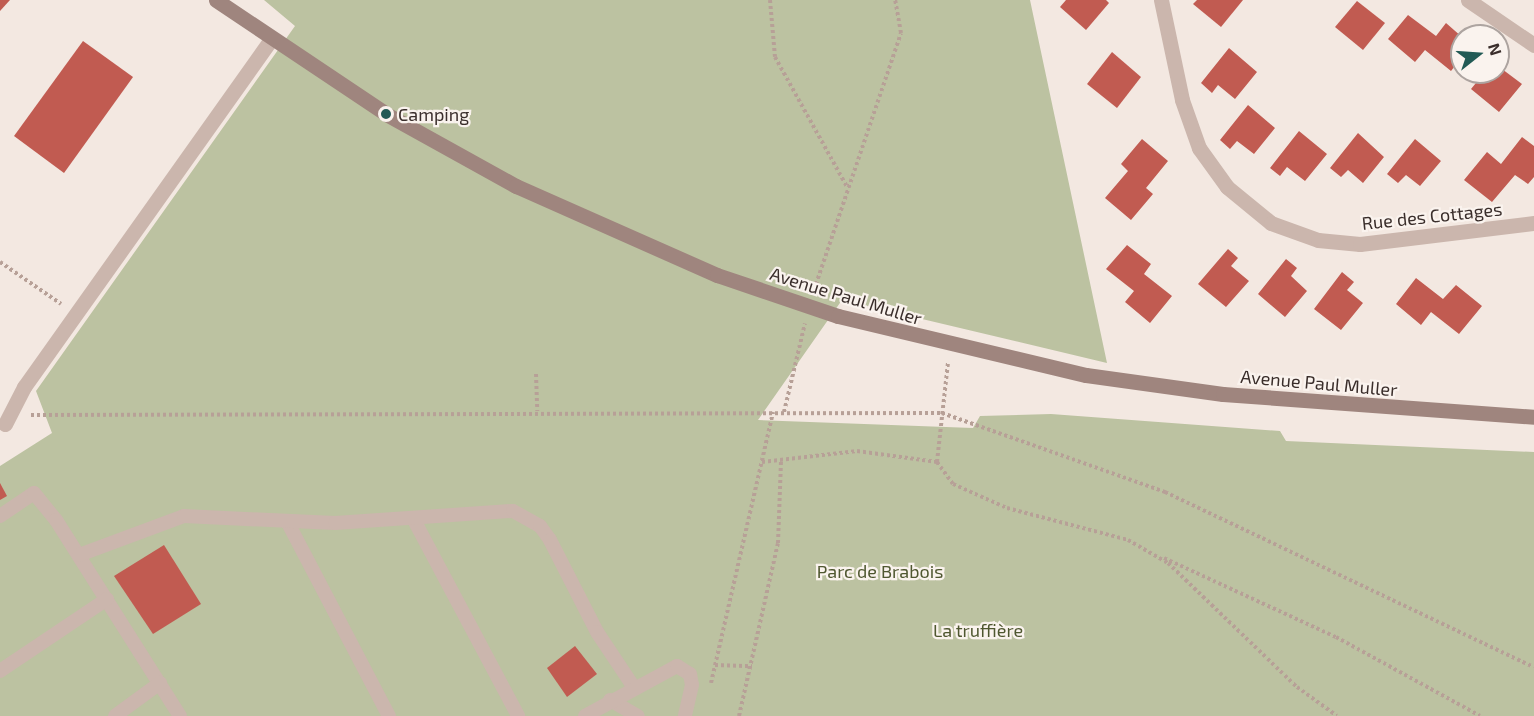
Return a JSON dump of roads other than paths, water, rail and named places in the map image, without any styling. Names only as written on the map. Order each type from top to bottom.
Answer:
[{"type":"main road","name":"Avenue Paul Muller","points":[[216,0],[386,114],[516,186],[623,237],[950,346],[1086,375],[1223,394],[1534,417]]},
{"type":"street","name":"Rue des Cottages","points":[[1161,0],[1182,100],[1199,148],[1227,187],[1270,223],[1318,240],[1360,244],[1534,224]]},
{"type":"street","points":[[1468,0],[1534,45]]},
{"type":"street","points":[[5,424],[75,314],[271,39]]},
{"type":"lane","points":[[0,516],[34,492],[79,555],[180,716]]},
{"type":"lane","points":[[79,555],[183,516],[287,521],[414,520],[513,512],[540,526],[633,686]]},
{"type":"lane","points":[[414,520],[518,716]]},
{"type":"lane","points":[[287,521],[389,716]]},
{"type":"lane","points":[[0,671],[107,599]]},
{"type":"lane","points":[[585,716],[668,667],[684,668],[692,685],[685,716]]},
{"type":"lane","points":[[115,716],[160,683]]},
{"type":"lane","points":[[610,700],[638,716]]},
{"type":"place","name":"Camping","points":[[386,114]]},
{"type":"park label","name":"Parc de Brabois","points":[[880,571]]},
{"type":"park label","name":"La truffière","points":[[978,630]]}]
